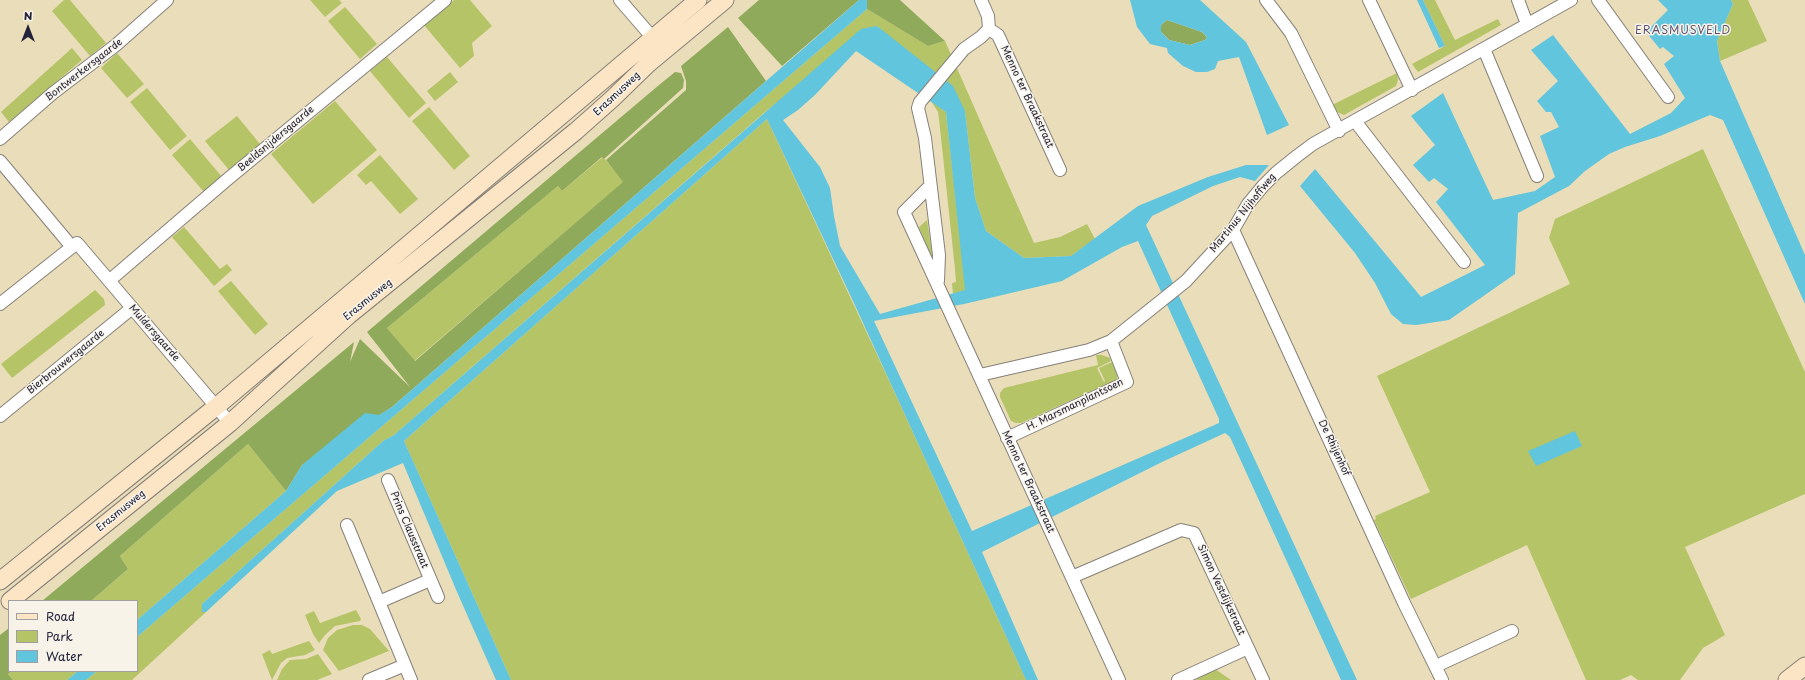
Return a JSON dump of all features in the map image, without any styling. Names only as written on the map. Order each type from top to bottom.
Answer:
[{"type":"main road","name":"Erasmusweg","points":[[0,581],[217,406],[698,0]]},
{"type":"main road","name":"Erasmusweg","points":[[11,600],[230,423],[349,315],[576,131],[719,2]]},
{"type":"main road","name":"Erasmusweg","points":[[0,609],[8,603]]},
{"type":"main road","points":[[1787,680],[1805,666]]},
{"type":"street","name":"Bontwerkersgaarde","points":[[0,139],[53,93],[116,45],[167,0]]},
{"type":"street","name":"Beeldsnijdersgaarde","points":[[110,280],[223,183],[445,0]]},
{"type":"street","points":[[620,0],[664,51]]},
{"type":"street","points":[[981,0],[988,16],[988,29]]},
{"type":"street","points":[[1266,0],[1291,33],[1339,131]]},
{"type":"street","points":[[1368,0],[1412,90]]},
{"type":"street","points":[[1518,0],[1527,24]]},
{"type":"street","name":"Martinus Nijhoffweg","points":[[1111,341],[1186,281],[1233,230],[1248,204],[1276,172],[1314,144],[1571,0]]},
{"type":"street","points":[[1598,0],[1668,97]]},
{"type":"street","name":"Menno ter Braakstraat","points":[[939,286],[939,255],[925,138],[918,108],[920,102],[964,49],[988,29],[998,35],[1060,170]]},
{"type":"street","points":[[1484,49],[1537,176]]},
{"type":"street","points":[[1355,122],[1464,262]]},
{"type":"street","name":"Muldersgaarde","points":[[0,161],[75,245],[110,280],[230,423]]},
{"type":"street","name":"Menno ter Braakstraat","points":[[930,186],[904,212],[1120,680]]},
{"type":"street","name":"De Rhijenhof","points":[[1233,230],[1404,603],[1442,680]]},
{"type":"street","points":[[0,304],[75,245]]},
{"type":"street","name":"Bierbrouwersgaarde","points":[[0,416],[132,308]]},
{"type":"street","points":[[980,375],[1089,350],[1111,341]]},
{"type":"street","name":"H. Marsmanplantsoen","points":[[1007,438],[1127,382],[1111,341]]},
{"type":"street","name":"Prins Clausstraat","points":[[388,480],[438,597]]},
{"type":"street","points":[[347,525],[411,680]]},
{"type":"street","name":"Simon Vestdijkstraat","points":[[1072,578],[1181,530],[1194,533],[1262,680]]},
{"type":"street","name":"Prins Clausstraat","points":[[379,602],[430,580]]},
{"type":"street","points":[[1436,666],[1512,631]]},
{"type":"street","points":[[1178,680],[1248,648]]},
{"type":"street","points":[[370,680],[405,665]]},
{"type":"green space","points":[[64,0],[70,0],[106,43],[90,56],[52,11]]},
{"type":"green space","points":[[310,0],[339,0],[342,3],[325,17]]},
{"type":"green space","points":[[454,0],[470,0],[492,26],[472,43],[474,56],[460,68],[424,25]]},
{"type":"green space","points":[[759,0],[859,0],[782,66],[738,18]]},
{"type":"green space","points":[[867,0],[900,0],[945,41],[928,46],[867,9]]},
{"type":"green space","points":[[1423,0],[1435,0],[1455,40],[1498,19],[1501,25],[1418,72],[1412,64],[1445,46]]},
{"type":"green space","points":[[1731,0],[1748,0],[1767,41],[1720,61],[1717,41],[1733,4]]},
{"type":"green space","points":[[345,7],[377,44],[360,59],[328,21]]},
{"type":"green space","points":[[867,9],[928,46],[945,41],[1034,243],[1060,237],[1087,224],[1095,239],[1071,256],[1024,258],[986,231],[975,198],[965,111],[877,26],[765,112],[394,435],[383,441],[202,604],[202,612],[206,612],[132,680],[86,680],[96,672],[138,672],[138,636]]},
{"type":"green space","points":[[1167,20],[1202,32],[1207,37],[1205,40],[1190,45],[1169,40],[1161,32],[1161,25]]},
{"type":"green space","points":[[728,27],[766,81],[392,407],[302,465],[286,491],[248,444],[120,556],[128,569],[92,600],[43,600],[354,342],[350,362],[360,339],[410,387],[367,332],[659,85],[675,72],[681,73],[684,80],[683,88],[604,159],[602,157],[562,191],[558,186],[387,328],[415,361],[623,182],[606,160],[686,90],[686,81],[681,66]]},
{"type":"green space","points":[[72,48],[82,60],[9,122],[1,112]]},
{"type":"green space","points":[[117,53],[144,84],[127,98],[101,68]]},
{"type":"green space","points":[[387,57],[426,103],[409,118],[370,71]]},
{"type":"green space","points":[[450,72],[458,82],[435,101],[427,91]]},
{"type":"green space","points":[[1397,73],[1398,80],[1396,86],[1344,115],[1335,111],[1332,105]]},
{"type":"green space","points":[[147,88],[187,136],[170,150],[130,102]]},
{"type":"green space","points":[[335,101],[377,150],[313,204],[271,154]]},
{"type":"green space","points":[[931,101],[946,112],[966,290],[953,294],[952,283],[956,282],[955,269],[939,119],[938,112]]},
{"type":"green space","points":[[429,107],[470,156],[454,170],[412,121]]},
{"type":"green space","points":[[237,116],[260,144],[229,170],[205,141]]},
{"type":"green space","points":[[767,119],[894,391],[1026,680],[511,680],[404,441]]},
{"type":"green space","points":[[190,139],[222,177],[204,192],[172,155]]},
{"type":"green space","points":[[1703,149],[1805,372],[1805,494],[1685,547],[1725,635],[1703,648],[1680,680],[1638,680],[1631,675],[1620,680],[1586,680],[1527,545],[1411,599],[1374,520],[1376,519],[1375,516],[1430,492],[1377,376],[1570,284],[1549,238],[1555,219]]},
{"type":"green space","points":[[380,155],[418,199],[400,214],[371,181],[366,185],[357,175]]},
{"type":"green space","points":[[603,157],[624,182],[414,361],[387,328],[558,186],[562,191]]},
{"type":"green space","points":[[927,220],[932,254],[931,256],[919,227]]},
{"type":"green space","points":[[184,227],[220,269],[227,264],[232,270],[214,286],[172,237]]},
{"type":"green space","points":[[231,281],[268,324],[255,335],[218,291]]},
{"type":"green space","points":[[95,290],[104,299],[105,305],[12,378],[1,364]]},
{"type":"green space","points":[[1096,355],[1102,355],[1110,358],[1111,361],[1097,368],[1104,382],[1105,381],[1099,368],[1112,362],[1118,375],[1115,384],[1111,387],[1109,383],[1021,423],[1011,421],[1000,397],[1000,393],[1004,388],[1098,365]]},
{"type":"green space","points":[[248,444],[286,491],[138,619],[138,600],[92,600],[128,569],[120,556]]},
{"type":"green space","points":[[356,610],[361,619],[360,621],[335,626],[319,643],[313,634],[305,615],[314,611],[320,623]]},
{"type":"green space","points":[[353,625],[362,625],[370,629],[389,651],[339,671],[323,650],[328,638],[337,630]]},
{"type":"green space","points":[[8,629],[8,672],[11,672],[8,674],[13,680],[0,680],[0,635]]},
{"type":"green space","points":[[309,641],[315,650],[305,655],[287,658],[281,663],[272,680],[262,654],[270,650],[272,654]]},
{"type":"green space","points":[[318,654],[332,674],[317,680],[277,680],[282,669],[290,660],[306,659]]},
{"type":"green space","points":[[1215,669],[1231,680],[1196,680]]},
{"type":"green space","points":[[11,672],[77,672],[67,680],[13,680],[8,674]]},
{"type":"water","points":[[859,0],[867,0],[867,9],[138,636],[138,619],[286,491],[302,465],[365,413],[379,415],[392,407]]},
{"type":"water","points":[[1130,0],[1200,0],[1246,42],[1289,125],[1267,135],[1239,57],[1218,61],[1215,69],[1207,72],[1196,72],[1183,66],[1168,53],[1167,48],[1150,44],[1137,27]],"holes":[[[1167,20],[1202,32],[1207,37],[1205,40],[1190,45],[1169,40],[1161,32],[1161,25]]]},
{"type":"water","points":[[1417,0],[1423,0],[1445,46],[1439,48]]},
{"type":"water","points":[[1658,0],[1731,0],[1733,4],[1717,41],[1720,61],[1805,255],[1805,304],[1723,120],[1710,115],[1660,136],[1625,147],[1609,154],[1585,171],[1569,186],[1518,213],[1515,274],[1449,320],[1416,325],[1403,324],[1391,314],[1375,283],[1355,253],[1300,186],[1315,169],[1421,297],[1485,265],[1436,202],[1448,189],[1434,178],[1429,182],[1413,165],[1435,145],[1411,116],[1443,93],[1493,200],[1535,191],[1555,177],[1540,136],[1559,127],[1551,112],[1546,112],[1537,101],[1558,81],[1531,50],[1553,35],[1630,134],[1671,113],[1685,98],[1664,64],[1674,56],[1663,47],[1660,49],[1646,32],[1668,10]]},
{"type":"water","points":[[877,26],[953,86],[965,111],[975,198],[986,231],[1024,258],[1071,256],[1138,206],[1208,177],[1246,165],[1269,165],[1255,181],[1240,177],[1213,186],[1152,216],[1146,225],[1357,680],[1341,680],[1230,437],[1225,433],[1162,462],[982,552],[1038,680],[1026,680],[853,301],[767,119],[404,441],[511,680],[496,680],[403,463],[337,491],[206,612],[202,612],[202,604],[383,441],[394,435],[861,29]],"holes":[[[856,51],[946,112],[965,290],[880,314],[840,246],[830,188],[820,167],[783,120],[798,110],[815,95]],[[1138,241],[1219,419],[1219,423],[972,531],[874,321],[964,304],[1062,281],[1122,247]]]},
{"type":"water","points":[[1575,431],[1582,446],[1536,466],[1528,451]]},
{"type":"water","points":[[77,672],[96,672],[86,680],[67,680]]},
{"type":"district","name":"ERASMUSVELD","points":[[1683,31]]}]
